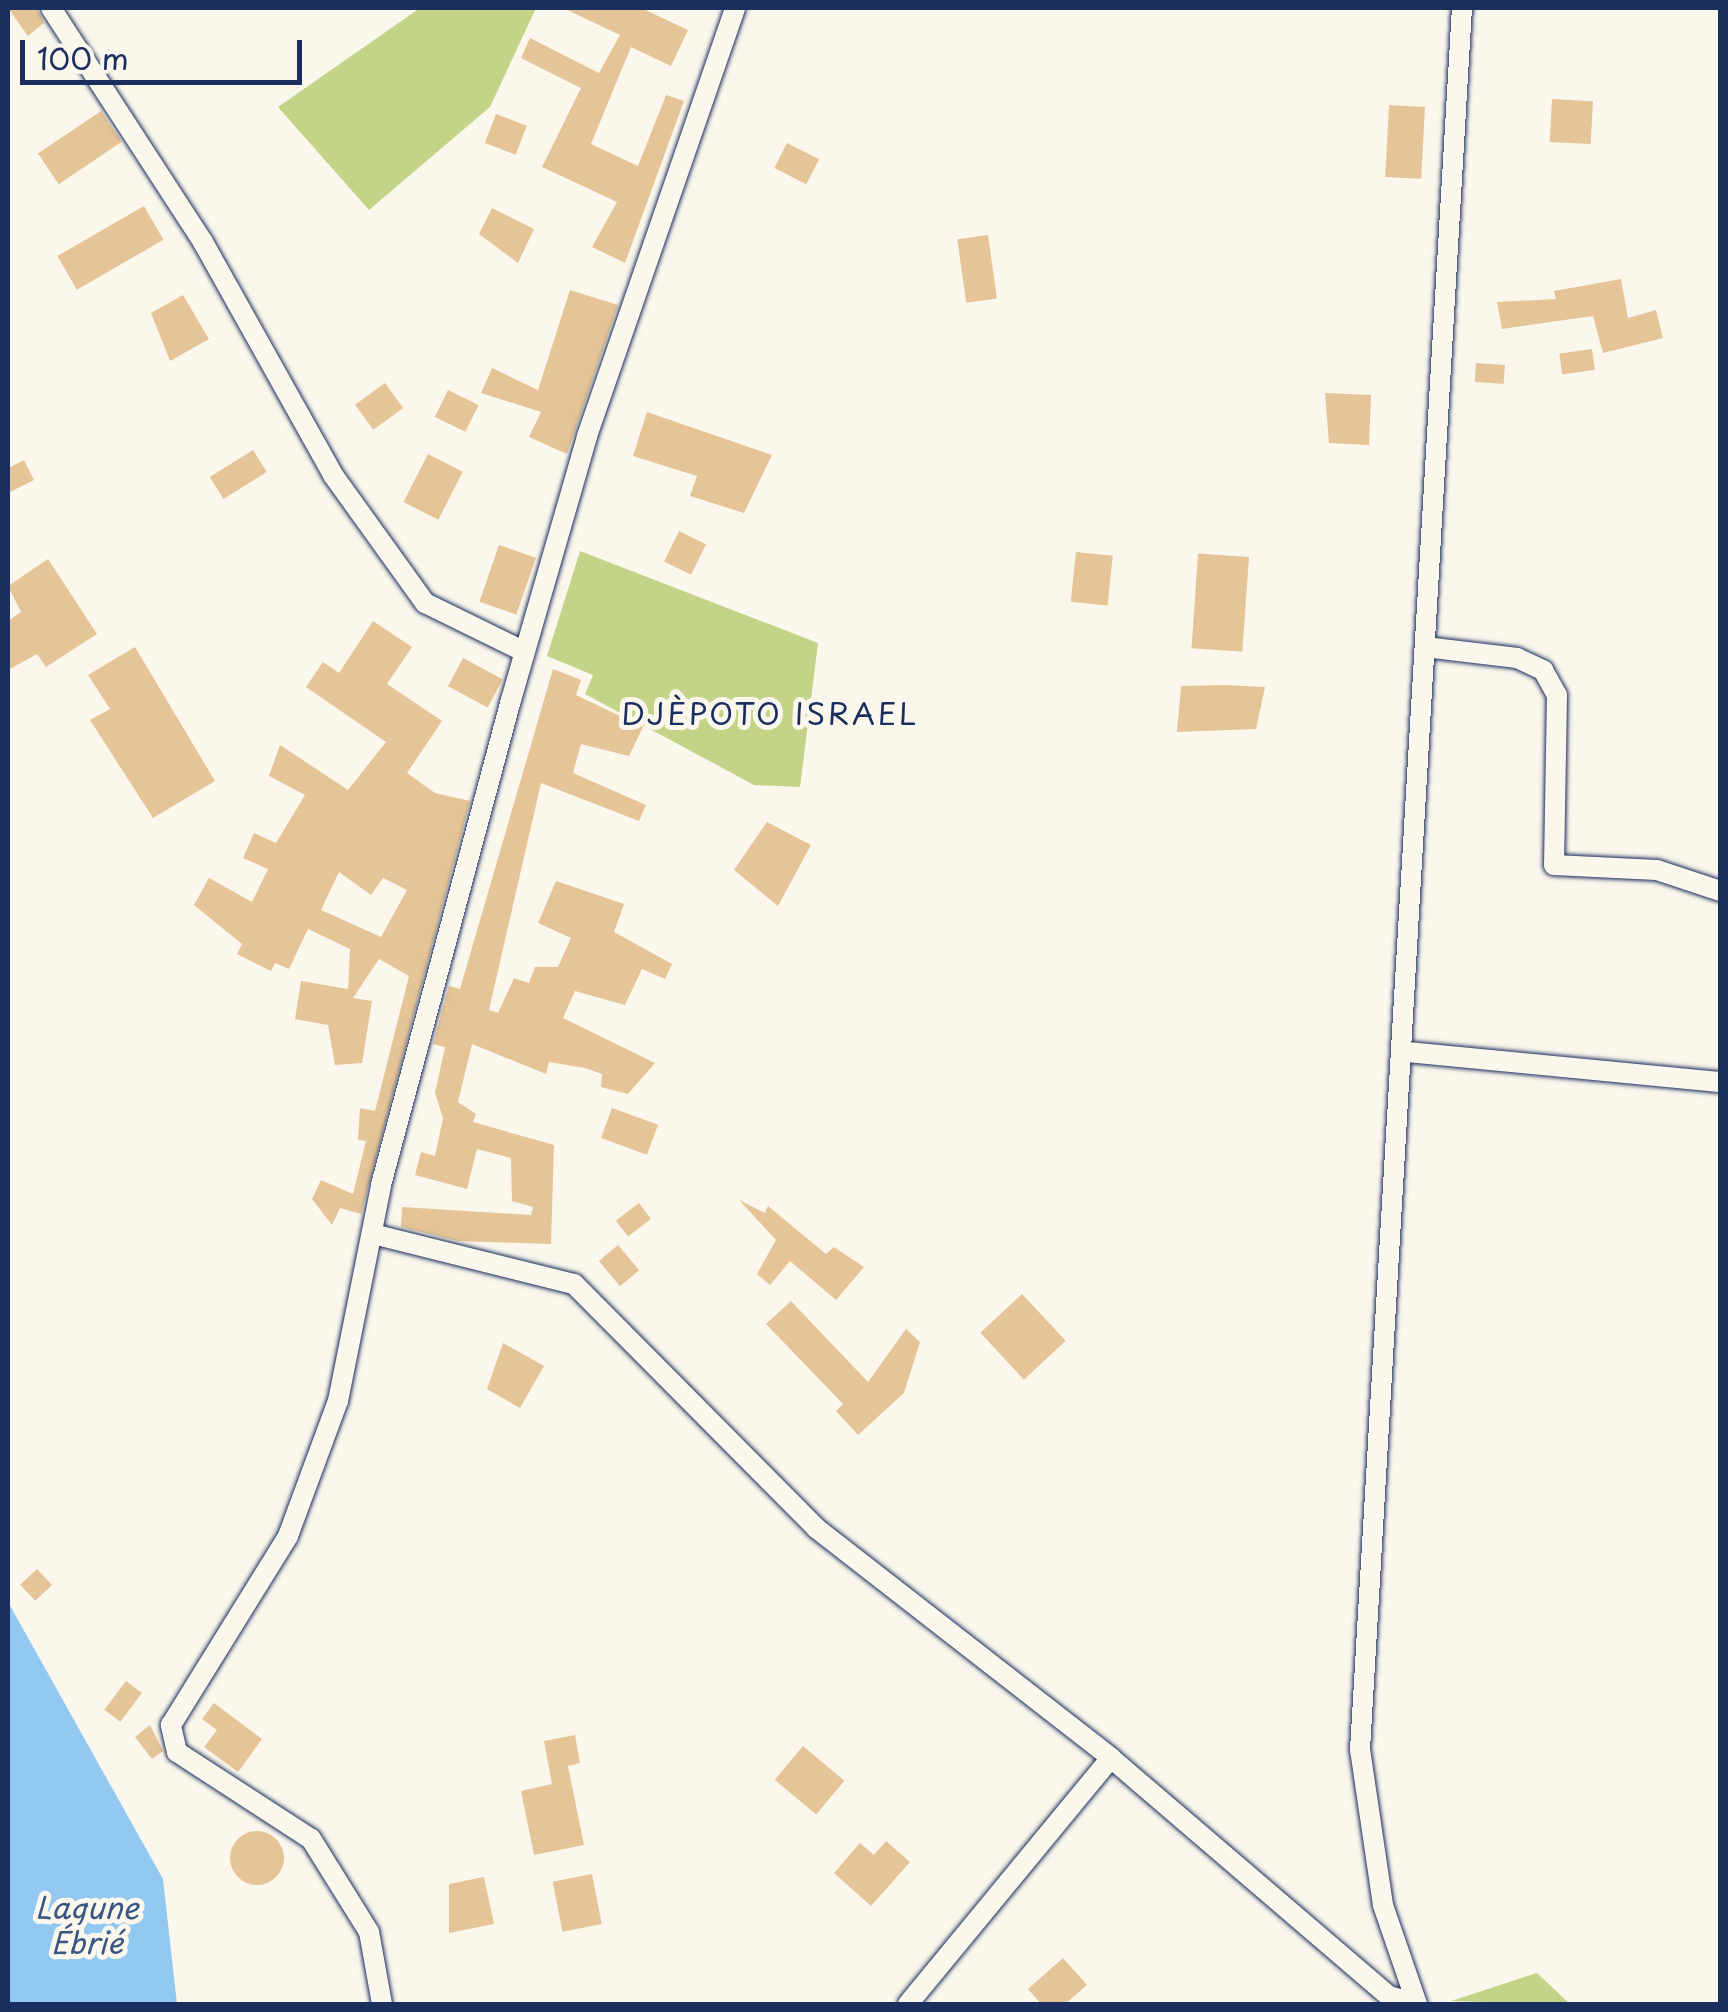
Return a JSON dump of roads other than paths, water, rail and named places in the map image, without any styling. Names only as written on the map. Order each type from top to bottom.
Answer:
[{"type":"street","points":[[51,8],[203,242],[334,475],[426,602],[525,652]]},
{"type":"street","points":[[382,2004],[369,1932],[311,1839],[177,1752],[171,1725],[288,1536],[338,1401],[373,1234],[525,652],[587,436],[735,8]]},
{"type":"street","points":[[373,1234],[574,1284],[816,1528],[1111,1758],[1384,2000],[1417,2004],[1383,1905],[1360,1750],[1407,1052],[1425,647],[1462,8]]},
{"type":"street","points":[[1425,647],[1516,658],[1543,670],[1557,695],[1554,864],[1657,870],[1720,891]]},
{"type":"street","points":[[1407,1052],[1720,1082]]},
{"type":"street","points":[[908,2004],[1111,1758]]},
{"type":"water","name":"Lagune Ébrié","points":[[8,1602],[163,1879],[177,2004],[8,2004]]},
{"type":"district","name":"DJÈPOTO ISRAEL","points":[[770,713]]}]
